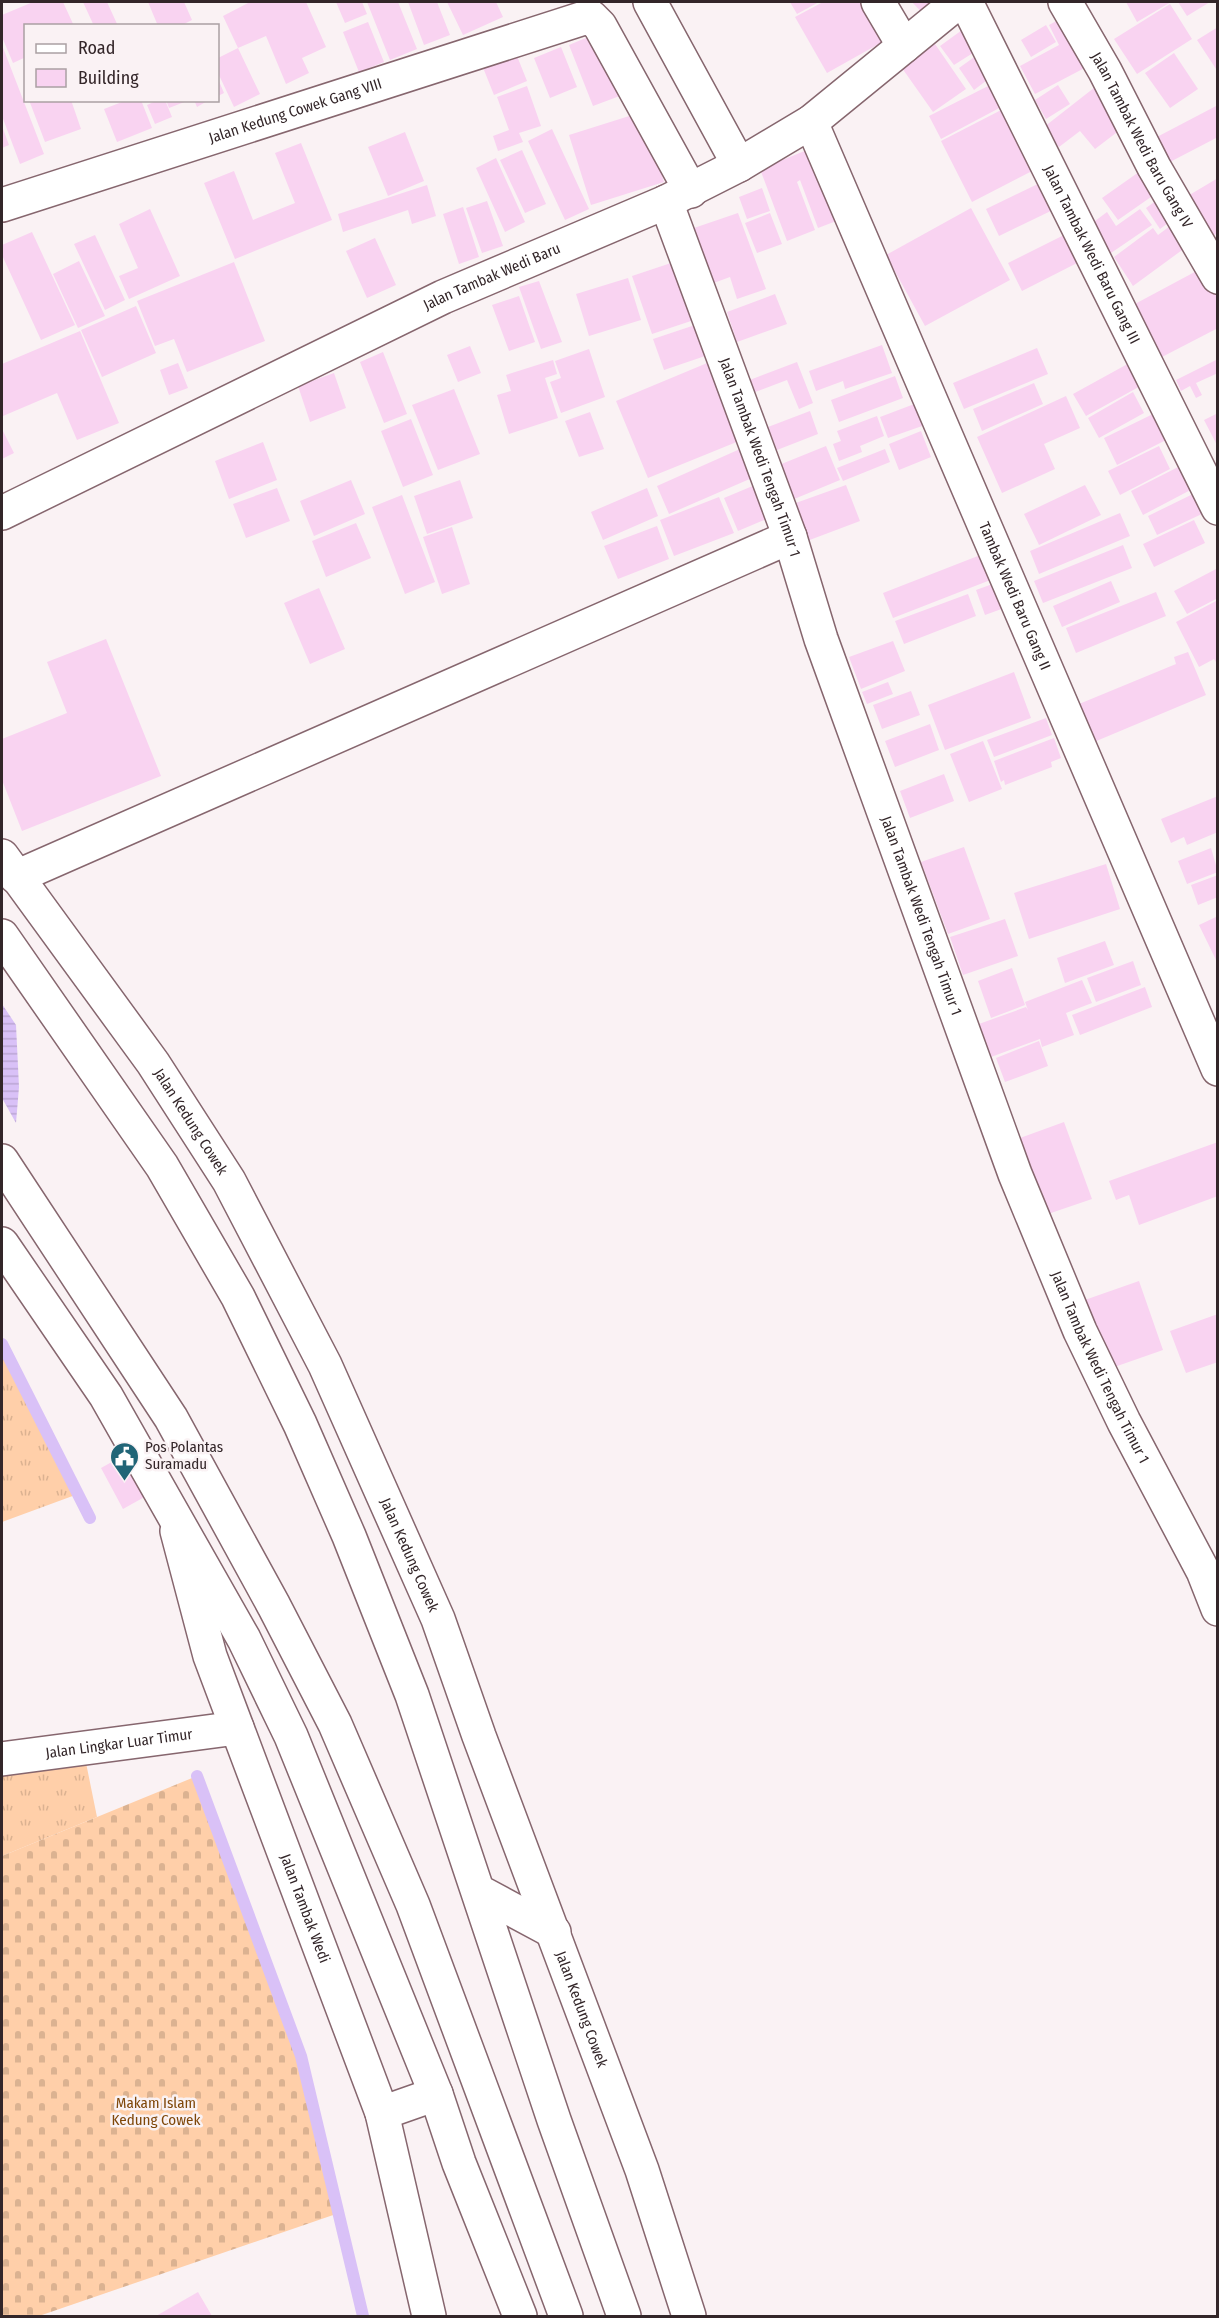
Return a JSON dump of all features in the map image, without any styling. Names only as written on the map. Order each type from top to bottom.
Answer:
[{"type":"main road","points":[[650,2],[734,156]]},
{"type":"main road","points":[[878,2],[904,46]]},
{"type":"main road","name":"Jalan Tambak Wedi Baru","points":[[2,513],[443,297],[679,196],[734,156],[811,122],[958,2]]},
{"type":"main road","name":"Jalan Tambak Wedi Baru Gang III","points":[[966,2],[1218,508]]},
{"type":"main road","name":"Jalan Tambak Wedi Baru Gang IV","points":[[1065,2],[1105,71],[1154,167],[1218,277]]},
{"type":"main road","name":"Jalan Tambak Wedi Tengah Timur 1","points":[[588,17],[596,20],[600,27],[679,196],[821,639],[1015,1174],[1080,1331],[1124,1422],[1203,1571],[1218,1610]]},
{"type":"main road","name":"Jalan Kedung Cowek Gang VIII","points":[[2,205],[588,17]]},
{"type":"main road","name":"Tambak Wedi Baru Gang II","points":[[811,122],[1218,1069]]},
{"type":"main road","points":[[9,867],[790,537]]},
{"type":"main road","name":"Jalan Kedung Cowek","points":[[9,867],[153,1063],[229,1181],[319,1355],[438,1619],[479,1736],[642,2170],[689,2316]]},
{"type":"main road","points":[[2,936],[162,1166],[238,1297],[300,1424],[349,1536],[412,1695],[554,2120],[624,2316]]},
{"type":"main road","points":[[6,1167],[171,1418],[274,1606],[335,1724],[413,1905],[566,2316]]},
{"type":"main road","points":[[2,1244],[106,1396],[244,1639],[291,1736],[436,2094],[459,2163],[520,2316]]},
{"type":"main road","name":"Jalan Tambak Wedi","points":[[169,1504],[210,1656],[382,2113],[429,2316]]},
{"type":"main road","name":"Jalan Lingkar Luar Timur","points":[[2,1759],[237,1728]]},
{"type":"main road","points":[[478,1892],[554,1932]]},
{"type":"main road","points":[[382,2113],[436,2094]]},
{"type":"green space","points":[[2,1344],[78,1494],[2,1522]]},
{"type":"green space","points":[[83,1748],[97,1817],[2,1856],[2,1759]]},
{"type":"green space","name":"Makam Islam Kedung Cowek","points":[[197,1776],[301,2056],[339,2213],[39,2316],[2,2316],[2,1856]]},
{"type":"shaded area","points":[[2,1004],[16,1025],[19,1087],[16,1123],[2,1098]]},
{"type":"building","points":[[33,2],[63,2],[73,24],[24,24],[24,58],[13,63],[2,37],[2,15]]},
{"type":"building","points":[[83,2],[107,2],[117,24],[93,24]]},
{"type":"building","points":[[148,2],[184,2],[192,20],[184,24],[157,24]]},
{"type":"building","points":[[250,2],[306,2],[326,47],[302,58],[309,73],[286,84],[266,36],[238,48],[223,16]]},
{"type":"building","points":[[336,2],[362,2],[367,14],[345,23]]},
{"type":"building","points":[[367,2],[398,2],[417,49],[390,60]]},
{"type":"building","points":[[408,2],[437,2],[450,35],[424,45]]},
{"type":"building","points":[[447,2],[496,2],[503,17],[463,35]]},
{"type":"building","points":[[790,2],[819,2],[797,14]]},
{"type":"building","points":[[823,2],[873,2],[893,36],[827,73],[795,17]]},
{"type":"building","points":[[912,2],[943,2],[926,17]]},
{"type":"building","points":[[1126,2],[1171,2],[1137,22]]},
{"type":"building","points":[[1178,2],[1210,2],[1187,16]]},
{"type":"building","points":[[1170,4],[1192,39],[1137,74],[1114,39]]},
{"type":"building","points":[[1071,13],[1096,62],[1035,94],[1020,66],[1059,45],[1049,25]]},
{"type":"building","points":[[368,22],[384,62],[359,72],[343,32]]},
{"type":"building","points":[[969,25],[984,46],[954,65],[940,46]]},
{"type":"building","points":[[1046,25],[1056,42],[1031,57],[1021,40]]},
{"type":"building","points":[[1218,27],[1218,72],[1197,40]]},
{"type":"building","points":[[600,32],[625,94],[593,106],[569,45]]},
{"type":"building","points":[[935,44],[966,89],[933,112],[902,68]]},
{"type":"building","points":[[2,45],[44,154],[20,164],[2,116]]},
{"type":"building","points":[[561,47],[577,87],[550,98],[534,58]]},
{"type":"building","points":[[238,48],[260,94],[234,107],[219,75],[219,58]]},
{"type":"building","points":[[515,51],[527,81],[494,95],[482,65]]},
{"type":"building","points":[[980,53],[995,74],[974,90],[959,68]]},
{"type":"building","points":[[1174,53],[1198,89],[1170,108],[1145,73]]},
{"type":"building","points":[[219,81],[224,93],[219,96]]},
{"type":"building","points":[[994,83],[1005,105],[941,139],[929,116]]},
{"type":"building","points":[[1099,84],[1129,123],[1095,149],[1080,131],[1059,147],[1044,127]]},
{"type":"building","points":[[1058,85],[1070,104],[1046,119],[1035,100]]},
{"type":"building","points":[[527,86],[541,126],[519,133],[523,142],[498,151],[493,136],[509,130],[497,97]]},
{"type":"building","points":[[30,102],[72,102],[81,129],[45,142]]},
{"type":"building","points":[[122,102],[142,102],[152,128],[117,142],[104,109]]},
{"type":"building","points":[[154,102],[166,102],[172,117],[155,124],[147,105]]},
{"type":"building","points":[[167,102],[184,102],[169,108]]},
{"type":"building","points":[[195,102],[206,102],[197,107]]},
{"type":"building","points":[[1218,105],[1218,137],[1168,163],[1155,138]]},
{"type":"building","points":[[1007,107],[1038,168],[972,202],[941,141]]},
{"type":"building","points":[[642,112],[664,182],[591,205],[569,135]]},
{"type":"building","points":[[2,126],[9,145],[2,148]]},
{"type":"building","points":[[552,129],[589,209],[565,220],[528,141]]},
{"type":"building","points":[[405,132],[424,181],[388,196],[368,147]]},
{"type":"building","points":[[301,143],[332,220],[235,259],[204,183],[234,171],[253,220],[295,203],[275,153]]},
{"type":"building","points":[[812,148],[839,220],[818,228],[800,180],[797,182],[815,230],[787,241],[760,169]]},
{"type":"building","points":[[522,150],[546,204],[525,213],[500,160]]},
{"type":"building","points":[[496,158],[525,222],[505,232],[476,168]]},
{"type":"building","points":[[1146,167],[1161,190],[1118,220],[1102,198]]},
{"type":"building","points":[[1218,178],[1218,233],[1211,237],[1186,197]]},
{"type":"building","points":[[1044,181],[1057,208],[999,236],[986,209]]},
{"type":"building","points":[[427,185],[436,216],[412,224],[408,210],[343,232],[338,214]]},
{"type":"building","points":[[762,188],[770,211],[747,219],[739,197]]},
{"type":"building","points":[[1164,195],[1179,215],[1160,229],[1146,208]]},
{"type":"building","points":[[487,201],[503,246],[482,253],[466,208]]},
{"type":"building","points":[[463,207],[479,257],[459,264],[443,214]]},
{"type":"building","points":[[971,208],[1010,280],[925,326],[886,255]]},
{"type":"building","points":[[150,209],[180,276],[129,299],[119,276],[138,268],[119,224]]},
{"type":"building","points":[[1140,209],[1152,225],[1111,253],[1091,224],[1107,212],[1116,226]]},
{"type":"building","points":[[738,213],[766,289],[737,299],[730,277],[711,284],[691,229]]},
{"type":"building","points":[[770,213],[782,244],[757,253],[745,223]]},
{"type":"building","points":[[1174,223],[1189,245],[1133,286],[1114,257],[1153,228],[1158,235]]},
{"type":"building","points":[[32,232],[75,325],[41,340],[2,255],[2,245]]},
{"type":"building","points":[[1070,232],[1083,260],[1022,291],[1008,263]]},
{"type":"building","points":[[95,235],[125,300],[105,310],[74,244]]},
{"type":"building","points":[[375,238],[396,285],[367,298],[346,251]]},
{"type":"building","points":[[680,260],[700,318],[652,334],[632,276]]},
{"type":"building","points":[[79,261],[105,316],[78,328],[53,274]]},
{"type":"building","points":[[234,262],[265,341],[187,372],[174,339],[155,346],[137,301]]},
{"type":"building","points":[[1204,267],[1218,293],[1218,328],[1160,358],[1133,305]]},
{"type":"building","points":[[628,278],[641,320],[589,336],[576,294]]},
{"type":"building","points":[[539,281],[562,342],[541,349],[519,287]]},
{"type":"building","points":[[775,294],[787,324],[737,342],[727,312]]},
{"type":"building","points":[[519,296],[535,342],[509,351],[492,305]]},
{"type":"building","points":[[136,306],[156,353],[102,377],[81,330]]},
{"type":"building","points":[[704,322],[714,353],[664,370],[653,339]]},
{"type":"building","points":[[80,331],[119,423],[77,440],[57,393],[3,416],[2,364]]},
{"type":"building","points":[[882,345],[892,373],[845,389],[843,381],[816,391],[809,371]]},
{"type":"building","points":[[470,346],[481,373],[458,382],[447,355]]},
{"type":"building","points":[[1037,348],[1048,374],[964,409],[953,383]]},
{"type":"building","points":[[589,349],[605,397],[561,413],[550,382],[561,378],[555,361]]},
{"type":"building","points":[[383,352],[407,414],[384,423],[360,362]]},
{"type":"building","points":[[1218,359],[1218,373],[1196,383],[1202,395],[1196,398],[1190,386],[1181,391],[1176,380]]},
{"type":"building","points":[[553,360],[557,374],[545,378],[558,418],[509,434],[497,395],[511,391],[506,375]]},
{"type":"building","points":[[712,361],[744,439],[648,478],[616,401]]},
{"type":"building","points":[[1133,361],[1146,383],[1086,416],[1073,394]]},
{"type":"building","points":[[797,362],[813,403],[799,409],[787,380],[747,395],[742,383]]},
{"type":"building","points":[[178,363],[188,388],[169,395],[160,370]]},
{"type":"building","points":[[334,373],[346,408],[310,422],[298,386]]},
{"type":"building","points":[[895,376],[903,398],[839,422],[831,400]]},
{"type":"building","points":[[1034,383],[1043,404],[982,431],[973,409]]},
{"type":"building","points":[[454,389],[480,454],[438,470],[412,405]]},
{"type":"building","points":[[1133,392],[1144,413],[1099,438],[1088,418]]},
{"type":"building","points":[[1066,396],[1080,428],[1044,444],[1055,469],[1002,493],[977,437]]},
{"type":"building","points":[[917,403],[925,425],[888,438],[880,417]]},
{"type":"building","points":[[810,411],[818,434],[777,450],[768,427]]},
{"type":"building","points":[[590,412],[604,449],[579,457],[565,421]]},
{"type":"building","points":[[1218,413],[1218,447],[1204,420]]},
{"type":"building","points":[[1153,414],[1166,440],[1117,465],[1104,438]]},
{"type":"building","points":[[877,416],[884,436],[860,446],[862,452],[839,461],[833,444],[841,441],[837,431]]},
{"type":"building","points":[[411,419],[433,475],[403,487],[381,431]]},
{"type":"building","points":[[2,429],[14,453],[2,459]]},
{"type":"building","points":[[921,431],[931,457],[899,470],[889,444]]},
{"type":"building","points":[[263,442],[277,480],[229,499],[215,461]]},
{"type":"building","points":[[826,446],[840,480],[787,502],[774,467]]},
{"type":"building","points":[[1159,446],[1170,469],[1120,495],[1108,471]]},
{"type":"building","points":[[740,449],[752,478],[669,514],[657,486]]},
{"type":"building","points":[[885,449],[890,462],[843,481],[837,468]]},
{"type":"building","points":[[1188,462],[1200,485],[1143,515],[1131,491]]},
{"type":"building","points":[[351,480],[365,514],[314,536],[300,501]]},
{"type":"building","points":[[460,480],[473,518],[427,534],[414,496]]},
{"type":"building","points":[[755,485],[769,518],[738,531],[724,498]]},
{"type":"building","points":[[846,485],[860,521],[807,541],[793,504]]},
{"type":"building","points":[[1085,485],[1101,515],[1039,545],[1024,514]]},
{"type":"building","points":[[277,488],[290,521],[246,538],[233,504]]},
{"type":"building","points":[[647,488],[658,516],[603,540],[591,512]]},
{"type":"building","points":[[1195,493],[1204,513],[1157,535],[1148,516]]},
{"type":"building","points":[[402,495],[435,582],[405,594],[372,507]]},
{"type":"building","points":[[719,497],[734,533],[674,556],[660,520]]},
{"type":"building","points":[[1120,513],[1130,536],[1039,574],[1030,551]]},
{"type":"building","points":[[1194,520],[1205,543],[1154,567],[1143,544]]},
{"type":"building","points":[[356,523],[371,558],[326,577],[312,541]]},
{"type":"building","points":[[657,526],[669,559],[618,579],[604,546]]},
{"type":"building","points":[[452,527],[470,584],[442,594],[423,537]]},
{"type":"building","points":[[1123,545],[1132,568],[1043,603],[1034,581]]},
{"type":"building","points":[[983,554],[993,579],[893,618],[883,593]]},
{"type":"building","points":[[1218,568],[1218,598],[1187,614],[1174,591]]},
{"type":"building","points":[[1111,581],[1120,602],[1062,627],[1053,606]]},
{"type":"building","points":[[998,582],[1007,607],[985,615],[976,590]]},
{"type":"building","points":[[319,588],[345,649],[310,664],[284,603]]},
{"type":"building","points":[[1156,592],[1166,616],[1076,653],[1066,628]]},
{"type":"building","points":[[968,594],[976,616],[904,644],[895,621]]},
{"type":"building","points":[[1218,600],[1218,665],[1214,659],[1199,667],[1176,622]]},
{"type":"building","points":[[106,639],[161,776],[22,831],[2,780],[2,739],[67,713],[47,662]]},
{"type":"building","points":[[893,641],[905,671],[861,689],[849,657]]},
{"type":"building","points":[[1188,652],[1206,695],[1094,742],[1079,704],[1176,664],[1174,657]]},
{"type":"building","points":[[1014,672],[1031,718],[945,750],[928,705]]},
{"type":"building","points":[[888,682],[893,694],[867,704],[862,692]]},
{"type":"building","points":[[911,691],[920,715],[882,729],[873,705]]},
{"type":"building","points":[[1046,718],[1052,735],[994,757],[987,740]]},
{"type":"building","points":[[930,724],[939,750],[895,767],[885,741]]},
{"type":"building","points":[[1054,738],[1061,758],[1051,762],[1052,767],[1005,785],[1004,780],[1001,782],[994,761]]},
{"type":"building","points":[[983,741],[1002,789],[969,802],[950,754]]},
{"type":"building","points":[[944,774],[954,801],[910,818],[900,791]]},
{"type":"building","points":[[1218,796],[1218,832],[1187,845],[1184,837],[1171,843],[1161,819]]},
{"type":"building","points":[[964,847],[990,919],[948,934],[921,862]]},
{"type":"building","points":[[1211,848],[1218,872],[1187,884],[1178,861]]},
{"type":"building","points":[[1106,864],[1120,909],[1029,939],[1014,893]]},
{"type":"building","points":[[1218,875],[1218,897],[1198,905],[1191,885]]},
{"type":"building","points":[[1218,916],[1218,959],[1216,960],[1199,925]]},
{"type":"building","points":[[1005,919],[1018,956],[963,975],[950,937]]},
{"type":"building","points":[[1105,941],[1114,965],[1065,983],[1057,958]]},
{"type":"building","points":[[1133,961],[1141,985],[1096,1002],[1087,978]]},
{"type":"building","points":[[1012,968],[1025,1005],[991,1018],[978,981]]},
{"type":"building","points":[[1082,980],[1092,1003],[1066,1013],[1074,1035],[1042,1047],[1040,1039],[991,1057],[979,1024],[1026,1007],[1028,1010],[1025,1002]]},
{"type":"building","points":[[1145,987],[1152,1007],[1080,1035],[1072,1015]]},
{"type":"building","points":[[1039,1041],[1048,1066],[1005,1082],[996,1058]]},
{"type":"building","points":[[1064,1122],[1092,1199],[1048,1214],[1020,1138]]},
{"type":"building","points":[[1218,1142],[1218,1196],[1139,1225],[1129,1195],[1116,1200],[1109,1181]]},
{"type":"building","points":[[1139,1281],[1163,1350],[1103,1371],[1079,1302]]},
{"type":"building","points":[[1218,1314],[1218,1362],[1186,1373],[1170,1331]]},
{"type":"building","name":"Pos Polantas Suramadu","points":[[126,1454],[148,1495],[123,1509],[101,1468]]},
{"type":"building","points":[[198,2292],[212,2316],[156,2316]]},
{"type":"waterway","points":[[2,1344],[90,1518]]},
{"type":"waterway","points":[[197,1776],[301,2056],[363,2316]]},
{"type":"place","name":"Pos Polantas Suramadu","points":[[124,1482]]}]
